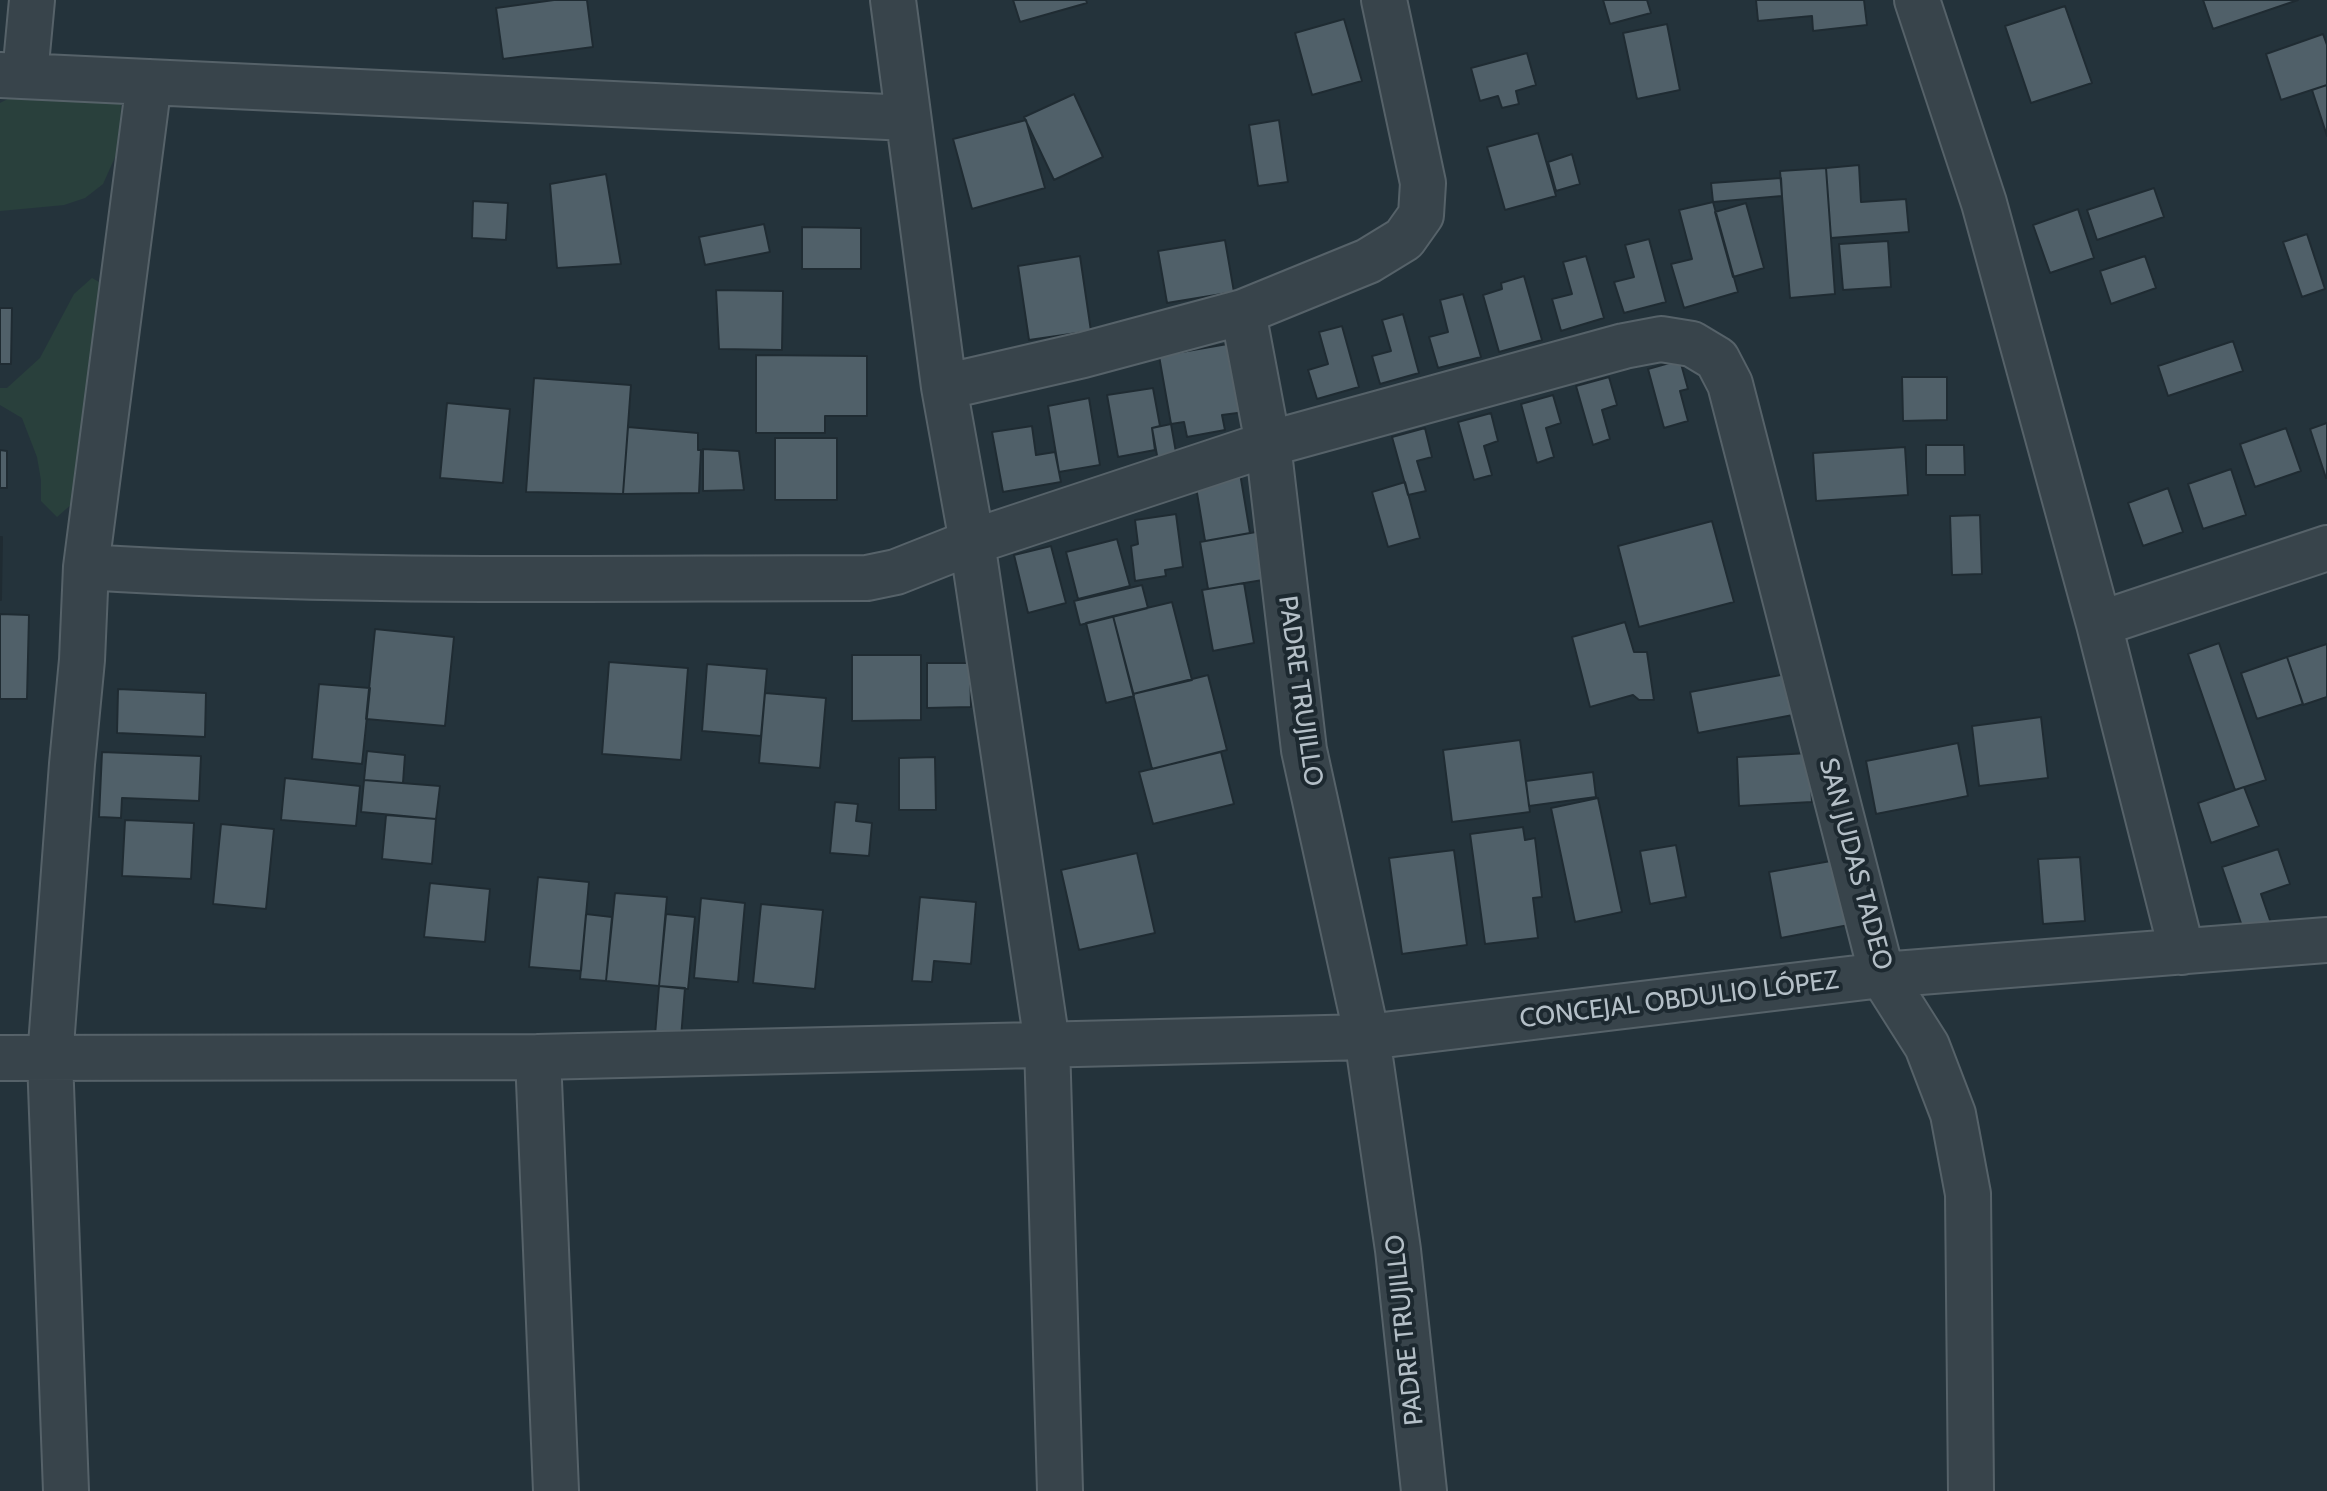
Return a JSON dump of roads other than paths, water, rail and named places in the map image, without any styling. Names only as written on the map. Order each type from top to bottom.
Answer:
[{"type":"street","points":[[32,0],[12,75],[908,118]]},
{"type":"street","points":[[893,0],[944,387],[972,542],[1047,1043],[1060,1491]]},
{"type":"street","points":[[944,387],[1083,355],[1243,312],[1368,261],[1404,239],[1421,215],[1423,183],[1384,0]]},
{"type":"street","points":[[1917,0],[1984,203],[2099,624],[2182,952]]},
{"type":"street","points":[[66,1491],[50,1059],[82,660],[86,567],[149,82]]},
{"type":"street","name":"PADRE TRUJILLO","points":[[1243,312],[1268,444],[1304,750],[1367,1037],[1398,1250],[1424,1491]]},
{"type":"street","name":"SAN JUDAS TADEO","points":[[1268,444],[1624,346],[1661,339],[1692,344],[1717,359],[1730,384],[1882,975],[1927,1046],[1953,1114],[1968,1194],[1971,1491]]},
{"type":"street","points":[[86,567],[197,574],[360,578],[867,578],[896,572],[972,542],[1268,444]]},
{"type":"street","points":[[2099,624],[2327,548]]},
{"type":"street","name":"CONCEJAL OBDULIO LÓPEZ","points":[[0,1058],[538,1057],[1367,1037],[1882,975],[2327,940]]},
{"type":"street","points":[[538,1057],[556,1491]]}]
